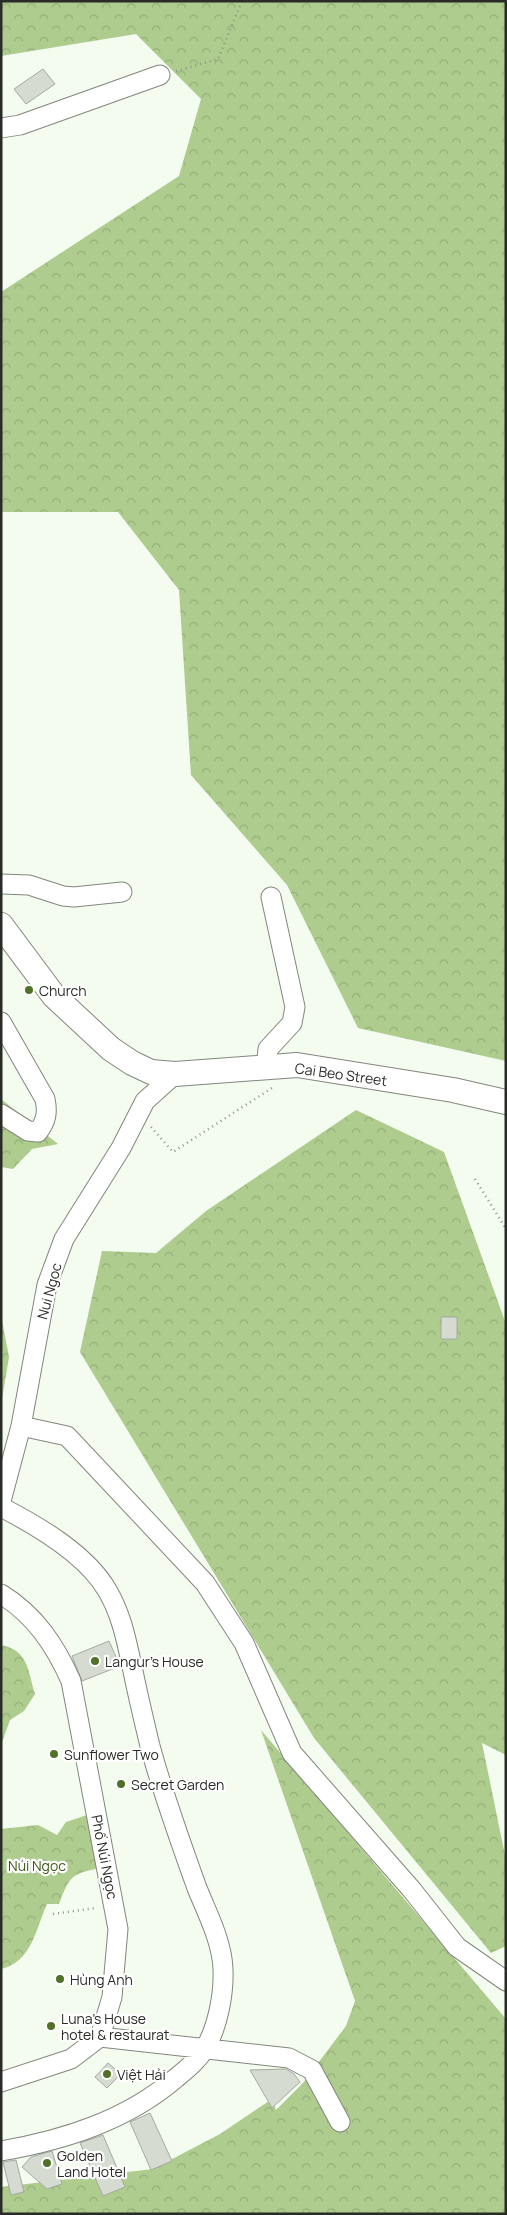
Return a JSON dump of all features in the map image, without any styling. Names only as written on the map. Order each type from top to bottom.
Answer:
[{"type":"main road","name":"Cai Beo Street","points":[[1,925],[54,996],[111,1049],[132,1063],[151,1072],[175,1074],[297,1066],[453,1090],[506,1102]]},
{"type":"street","points":[[1,128],[20,125],[160,75]]},
{"type":"street","points":[[1,884],[29,884],[63,896],[74,897],[122,892]]},
{"type":"street","points":[[266,1068],[268,1049],[292,1023],[295,1007],[271,897]]},
{"type":"street","points":[[1,1022],[45,1099],[47,1109],[44,1123],[38,1132],[28,1131],[1,1114]]},
{"type":"street","points":[[132,1063],[140,1078],[142,1107]]},
{"type":"street","points":[[142,1107],[175,1074]]},
{"type":"street","name":"Nui Ngoc","points":[[1,1501],[21,1426],[47,1285],[64,1239],[121,1148],[142,1107]]},
{"type":"street","points":[[21,1426],[67,1436],[204,1582],[244,1643],[292,1753],[412,1890],[457,1947],[506,1981]]},
{"type":"street","points":[[1,1507],[28,1520],[91,1566],[108,1591],[123,1622],[150,1746],[185,1854],[220,1949],[223,1969],[222,1992],[215,2027],[206,2047],[195,2062],[170,2083],[148,2100],[114,2120],[74,2134],[1,2150]]},
{"type":"street","name":"Phố Núi Ngọc","points":[[1,1594],[16,1603],[38,1626],[58,1652],[71,1681],[118,1928],[112,1997],[100,2037]]},
{"type":"street","points":[[1,2082],[71,2059],[100,2037],[206,2047],[289,2058],[312,2070],[340,2122]]},
{"type":"path","points":[[160,75],[218,59],[242,1]]},
{"type":"path","points":[[142,1107],[173,1152],[271,1090],[297,1066]]},
{"type":"path","points":[[474,1179],[506,1229]]},
{"type":"path","points":[[53,1914],[114,1906]]},
{"type":"green space","points":[[1,1],[506,1],[506,1061],[358,1028],[287,885],[191,775],[179,590],[118,512],[1,512],[1,292],[179,176],[201,99],[136,34],[1,56]]},
{"type":"green space","points":[[1,1099],[58,1144],[32,1149],[13,1169],[1,1167]]},
{"type":"green space","points":[[356,1110],[444,1152],[506,1324],[506,1755],[482,1743],[506,1860],[506,1946],[491,1953],[314,1738],[80,1352],[102,1251],[156,1253],[206,1211]]},
{"type":"green space","points":[[1,1315],[9,1357],[1,1405]]},
{"type":"green space","points":[[1,1645],[17,1652],[22,1657],[29,1670],[35,1694],[24,1711],[10,1720],[1,1745]]},
{"type":"green space","points":[[261,1730],[506,2019],[506,2214],[1,2214],[1,2187],[153,2169],[220,2134],[272,2099],[276,2110],[303,2083],[346,2026],[355,2001]]},
{"type":"green space","name":"Núi Ngọc","points":[[87,1815],[101,1868],[77,1874],[69,1881],[59,1904],[47,1904],[32,1943],[26,1952],[20,1959],[1,1969],[1,1829],[38,1825],[57,1835],[66,1822]]},
{"type":"building","points":[[43,69],[55,84],[26,104],[14,89]]},
{"type":"building","points":[[441,1317],[457,1317],[457,1339],[441,1339]]},
{"type":"building","name":"Langur's House","points":[[109,1641],[120,1666],[82,1681],[72,1656]]},
{"type":"building","points":[[108,2063],[121,2074],[107,2088],[95,2077]]},
{"type":"building","points":[[286,2069],[294,2074],[300,2082],[272,2108],[250,2070]]},
{"type":"building","points":[[150,2113],[172,2161],[151,2170],[130,2122]]},
{"type":"building","points":[[103,2135],[125,2187],[103,2196],[80,2143]]},
{"type":"building","points":[[52,2151],[62,2184],[47,2189],[22,2167],[31,2157]]},
{"type":"building","points":[[16,2160],[24,2192],[11,2195],[3,2162]]},
{"type":"place","name":"Church","points":[[29,990]]},
{"type":"place","name":"Langur's House","points":[[95,1661]]},
{"type":"place","name":"Sunflower Two","points":[[54,1754]]},
{"type":"place","name":"Secret Garden","points":[[121,1784]]},
{"type":"place","name":"Hùng Anh","points":[[60,1979]]},
{"type":"place","name":"Luna's House hotel & restaurat","points":[[51,2026]]},
{"type":"place","name":"Việt Hải","points":[[107,2074]]},
{"type":"place","name":"Golden Land Hotel","points":[[47,2163]]}]
